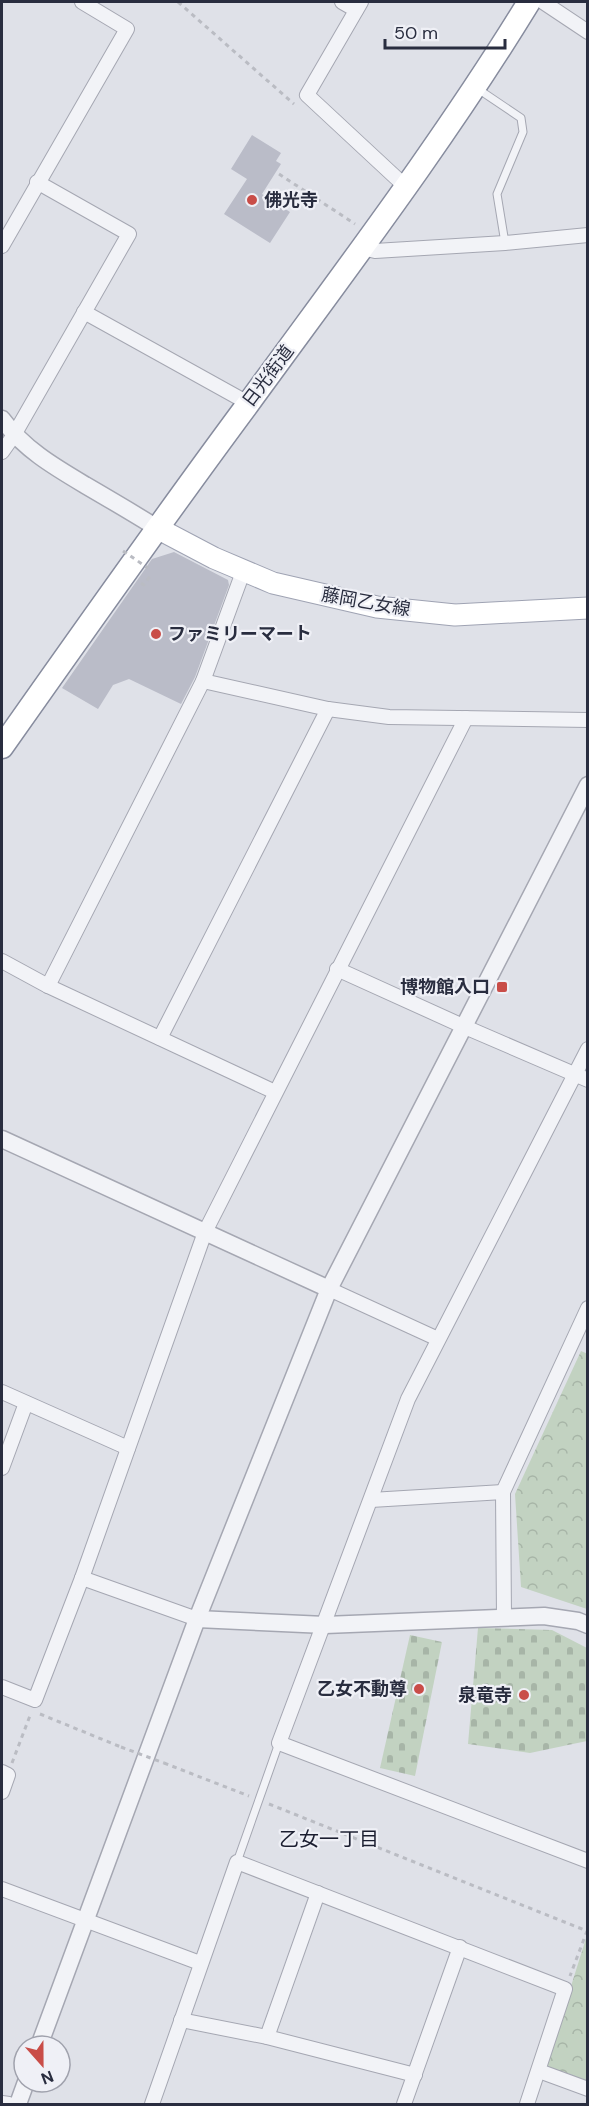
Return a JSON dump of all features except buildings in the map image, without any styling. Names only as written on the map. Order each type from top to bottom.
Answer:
[{"type":"highway","name":"日光街道","points":[[2,747],[157,528],[406,187],[475,87],[529,2]]},
{"type":"main road","name":"藤岡乙女線","points":[[157,528],[243,572],[273,583],[377,607],[455,615],[588,608]]},
{"type":"street","points":[[2,246],[127,29],[82,2]]},
{"type":"street","points":[[342,2],[358,6],[307,95],[406,187]]},
{"type":"street","points":[[543,2],[588,32]]},
{"type":"street","points":[[2,452],[14,435],[129,234],[37,182]]},
{"type":"street","points":[[367,241],[375,251],[588,235]]},
{"type":"street","points":[[84,312],[248,404]]},
{"type":"street","points":[[2,419],[30,451],[157,528]]},
{"type":"street","points":[[48,986],[203,681],[243,572]]},
{"type":"street","points":[[203,681],[328,709],[388,717],[588,720]]},
{"type":"street","points":[[160,1038],[328,709]]},
{"type":"street","points":[[2,1687],[35,1700],[205,1232],[466,718]]},
{"type":"street","points":[[43,2034],[197,1619],[329,1288],[588,784]]},
{"type":"street","points":[[2,961],[48,986],[275,1092]]},
{"type":"street","points":[[337,969],[581,1077]]},
{"type":"street","points":[[588,1049],[581,1077],[438,1339],[408,1399],[279,1743],[588,1861]]},
{"type":"street","points":[[2,1139],[438,1339]]},
{"type":"street","points":[[504,1617],[503,1492],[581,1338],[588,1308]]},
{"type":"street","points":[[2,1392],[128,1448]]},
{"type":"street","points":[[2,1468],[26,1403]]},
{"type":"street","points":[[371,1500],[503,1492]]},
{"type":"street","points":[[81,1578],[197,1619],[325,1625],[504,1617],[560,1617],[588,1625]]},
{"type":"street","points":[[2,1792],[5,1773]]},
{"type":"street","points":[[152,2104],[237,1862],[565,1989],[527,2104]]},
{"type":"street","points":[[2,1889],[200,1964]]},
{"type":"street","points":[[267,2037],[318,1893]]},
{"type":"street","points":[[404,2104],[460,1947]]},
{"type":"street","points":[[181,2020],[267,2037],[415,2075]]},
{"type":"street","points":[[539,2071],[588,2089]]},
{"type":"street","points":[[2,2103],[9,2104]]},
{"type":"lane","points":[[475,87],[521,118],[523,132],[497,194],[505,243]]},
{"type":"lane","points":[[237,1862],[279,1743]]},
{"type":"path","points":[[178,2],[302,111]]},
{"type":"path","points":[[279,174],[367,241]]},
{"type":"path","points":[[123,551],[148,568]]},
{"type":"path","points":[[5,1773],[35,1700]]},
{"type":"path","points":[[74,1726],[121,1747],[587,1932],[565,1989]]},
{"type":"green space","points":[[581,1351],[588,1354],[587,1609],[521,1587],[515,1494]]},
{"type":"green space","points":[[478,1628],[552,1630],[587,1648],[587,1741],[530,1753],[468,1744]]},
{"type":"green space","points":[[410,1635],[442,1642],[415,1776],[380,1768]]},
{"type":"green space","points":[[587,1935],[587,2082],[546,2066]]},
{"type":"place","name":"佛光寺","points":[[252,200]]},
{"type":"place","name":"ファミリーマート","points":[[156,634]]},
{"type":"place","name":"博物館入口","points":[[502,987]]},
{"type":"place","name":"乙女不動尊","points":[[419,1689]]},
{"type":"place","name":"泉竜寺","points":[[524,1695]]},
{"type":"district","name":"乙女一丁目","points":[[329,1839]]}]
